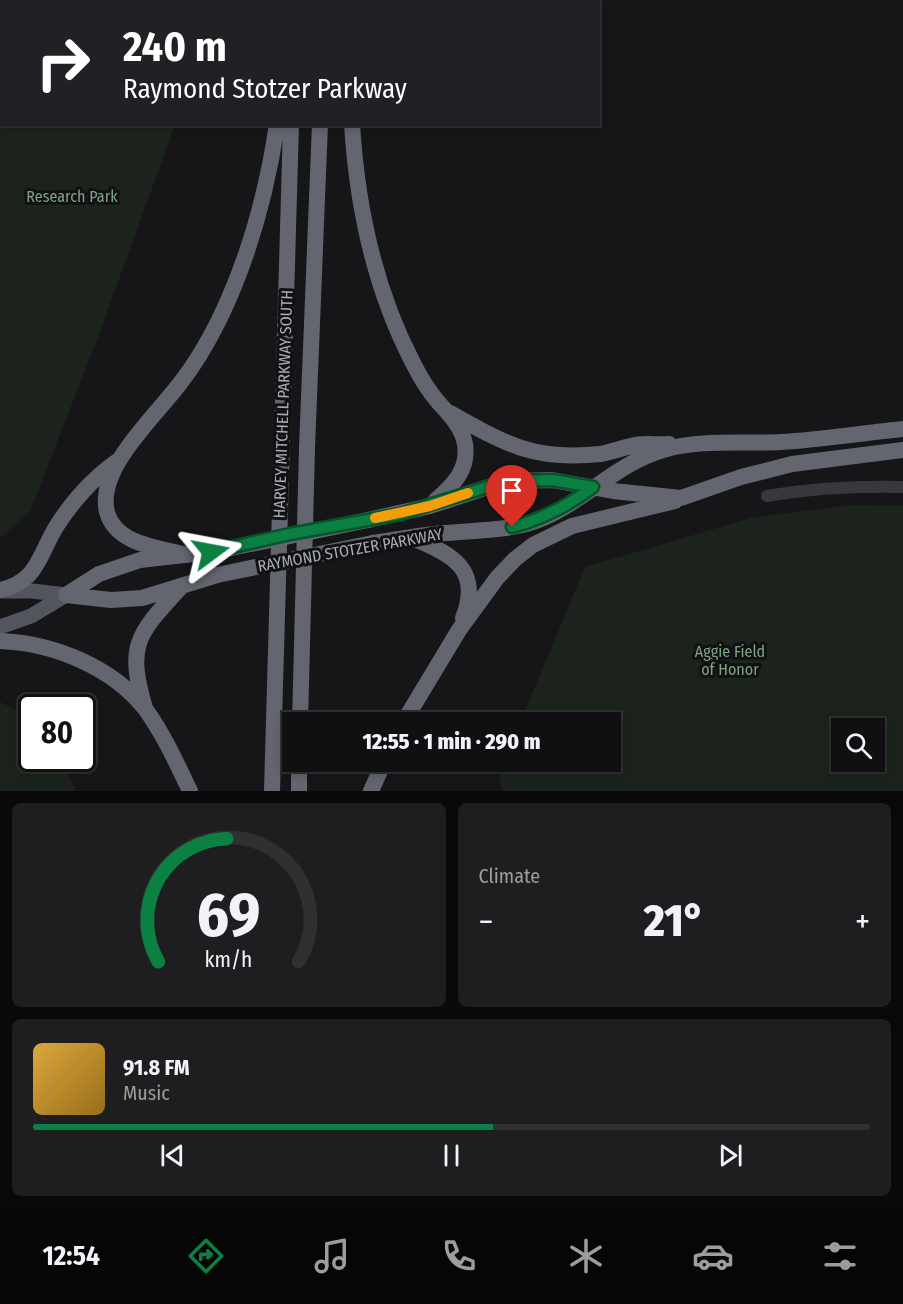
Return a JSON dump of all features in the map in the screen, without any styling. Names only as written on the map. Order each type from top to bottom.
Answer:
[{"type":"highway","points":[[0,591],[13,587],[26,579],[35,569],[57,526],[74,503],[99,475],[117,462],[181,383],[202,352],[236,282],[258,218],[271,168],[277,126]]},
{"type":"highway","name":"HARVEY MITCHELL PARKWAY SOUTH","points":[[272,791],[291,126]]},
{"type":"highway","name":"HARVEY MITCHELL PARKWAY SOUTH","points":[[300,712],[307,448],[320,126]]},
{"type":"highway","points":[[352,126],[362,205],[384,296],[424,384],[449,413],[465,442],[464,467],[451,487],[430,506]]},
{"type":"highway","points":[[449,413],[496,440],[517,448],[556,456],[602,453],[638,445],[695,444]]},
{"type":"highway","name":"RAYMOND STOTZER PARKWAY","points":[[66,595],[87,599],[142,598],[217,575],[373,543],[409,537],[512,527],[534,521],[563,508],[633,463],[661,451],[695,444],[784,442],[903,429]]},
{"type":"highway","name":"RAYMOND STOTZER PARKWAY","points":[[66,595],[99,574],[140,560],[211,552],[430,506],[497,484],[514,481],[552,480],[613,491],[681,498],[741,477],[792,464],[903,450]]},
{"type":"highway","points":[[853,456],[873,460],[903,457]]},
{"type":"highway","points":[[117,462],[107,485],[106,504],[111,521],[125,536],[134,541],[187,555]]},
{"type":"highway","points":[[411,712],[459,630],[497,578],[515,559],[533,545],[572,526],[670,504],[681,498]]},
{"type":"highway","points":[[409,537],[446,552],[463,569],[470,588],[469,599],[459,630]]},
{"type":"highway","points":[[181,586],[150,620],[139,640],[135,663],[138,686],[145,709],[174,757],[190,791]]},
{"type":"highway","points":[[0,641],[36,644],[74,657],[94,667],[121,686],[145,709]]},
{"type":"highway","points":[[298,791],[299,772]]},
{"type":"highway","points":[[371,791],[380,772]]},
{"type":"main road","name":"RAYMOND STOTZER PARKWAY","points":[[0,591],[32,591],[66,595]]},
{"type":"main road","name":"RAYMOND STOTZER PARKWAY","points":[[0,627],[31,616],[66,595]]},
{"type":"street","points":[[767,496],[808,489],[851,486],[903,487]]},
{"type":"green space","name":"Research Park","points":[[0,126],[175,126],[98,337],[30,512],[0,538]]},
{"type":"green space","name":"Aggie Field of Honor","points":[[853,505],[903,506],[903,791],[503,791],[500,772],[621,772],[621,712],[525,712],[585,567],[755,517]]},
{"type":"green space","points":[[0,702],[18,711],[18,772],[67,772],[76,791],[0,791]]},
{"type":"slow traffic","points":[[375,518],[430,506],[468,493]]},
{"type":"route","points":[[211,552],[290,534],[400,514],[497,484],[514,481],[552,480],[593,487],[550,515],[512,527]]}]
